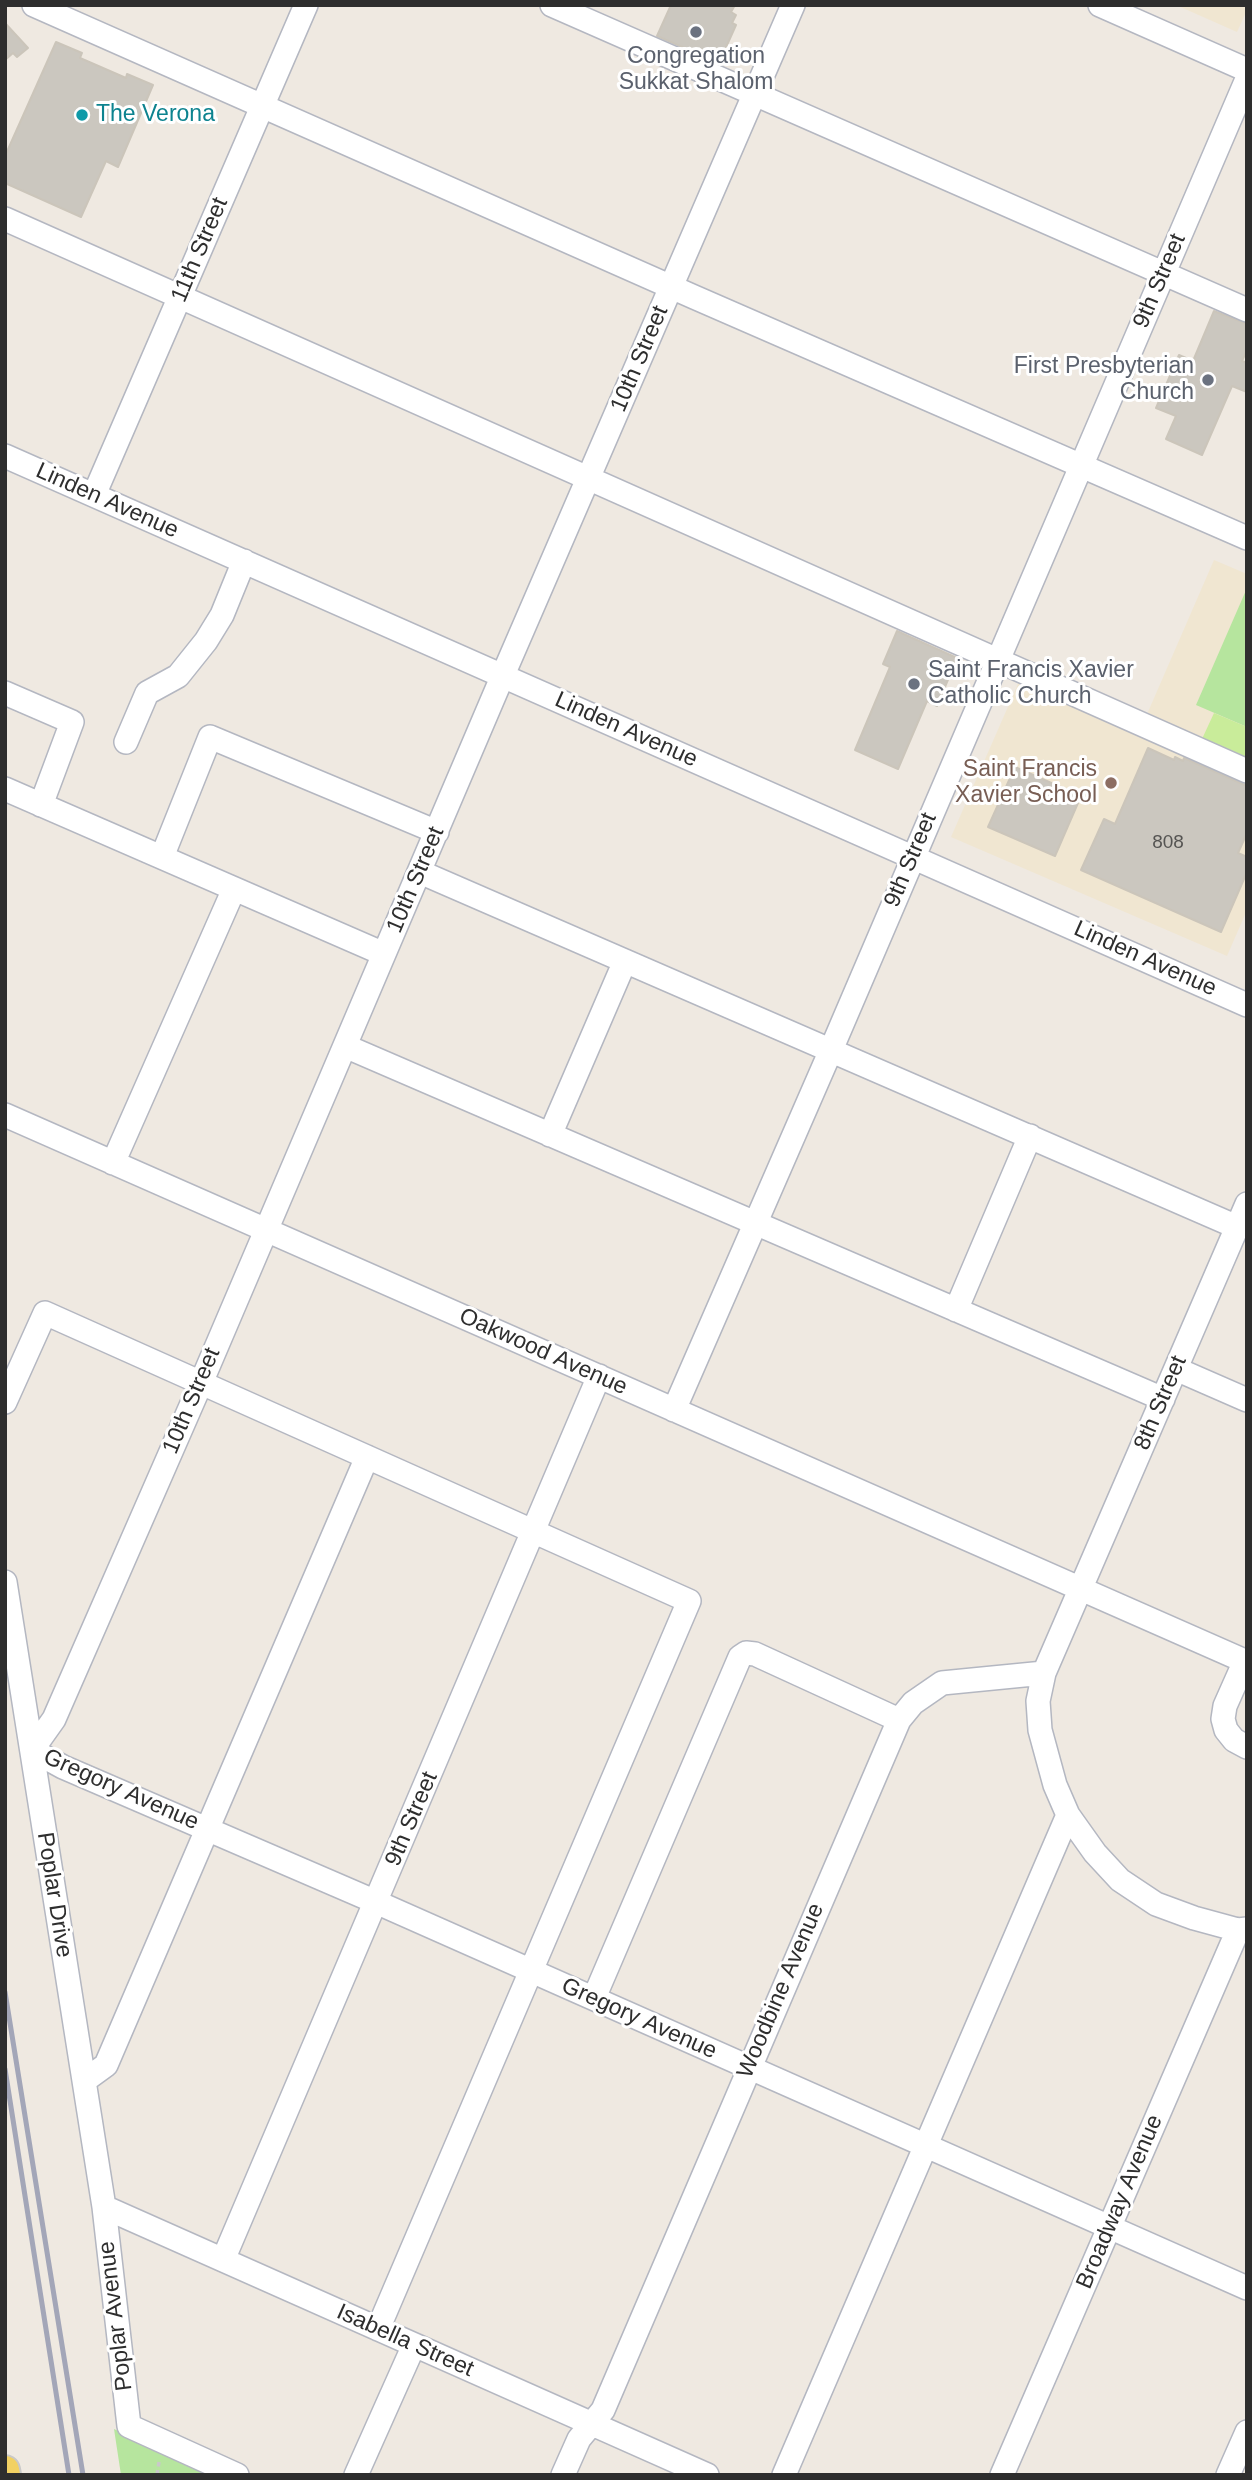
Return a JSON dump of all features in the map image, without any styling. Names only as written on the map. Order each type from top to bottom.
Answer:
[{"type":"street","points":[[34,5],[1247,538]]},
{"type":"street","name":"11th Street","points":[[94,495],[306,5]]},
{"type":"street","points":[[552,5],[1247,310]]},
{"type":"street","name":"10th Street","points":[[32,1750],[54,1719],[201,1383],[793,5]]},
{"type":"street","points":[[1100,5],[1247,71]]},
{"type":"street","name":"9th Street","points":[[674,1410],[1247,79]]},
{"type":"street","points":[[5,219],[1247,771]]},
{"type":"street","name":"Linden Avenue","points":[[5,456],[1247,1005]]},
{"type":"street","points":[[126,742],[147,693],[178,676],[206,640],[222,615],[244,561]]},
{"type":"street","points":[[5,693],[72,722],[41,805]]},
{"type":"street","points":[[162,857],[210,737],[437,832]]},
{"type":"street","points":[[5,789],[384,954]]},
{"type":"street","points":[[419,872],[1237,1227]]},
{"type":"street","points":[[113,1163],[234,889]]},
{"type":"street","points":[[550,1135],[625,961]]},
{"type":"street","points":[[345,1046],[1163,1399]]},
{"type":"street","name":"Oakwood Avenue","points":[[5,1115],[599,1376],[1078,1595],[1246,1661]]},
{"type":"street","points":[[956,1310],[1030,1136]]},
{"type":"street","name":"8th Street","points":[[1242,1929],[1194,1918],[1156,1904],[1120,1880],[1095,1853],[1068,1815],[1055,1785],[1040,1730],[1038,1701],[1044,1673],[1247,1204]]},
{"type":"street","points":[[5,1402],[45,1313],[689,1601],[378,2329]]},
{"type":"street","points":[[1176,1369],[1247,1400]]},
{"type":"street","name":"9th Street","points":[[223,2260],[599,1376]]},
{"type":"street","points":[[84,2081],[106,2065],[367,1457]]},
{"type":"street","name":"Poplar Drive","points":[[5,1583],[104,2207]]},
{"type":"street","points":[[594,1998],[740,1657],[746,1653],[755,1654],[899,1720]]},
{"type":"street","points":[[1246,1661],[1225,1706],[1223,1719],[1226,1730],[1234,1740],[1247,1747]]},
{"type":"street","name":"Woodbine Avenue","points":[[564,2475],[579,2439],[597,2417],[899,1720],[913,1703],[943,1683],[1044,1673]]},
{"type":"street","name":"Gregory Avenue","points":[[32,1750],[63,1767],[376,1902],[1247,2288]]},
{"type":"street","points":[[784,2475],[1068,1815]]},
{"type":"street","name":"Broadway Avenue","points":[[1002,2475],[1242,1929]]},
{"type":"street","name":"Isabella Street","points":[[104,2207],[414,2345],[597,2417],[707,2475]]},
{"type":"street","name":"Poplar Avenue","points":[[104,2207],[129,2426],[237,2475]]},
{"type":"street","points":[[356,2475],[414,2345]]},
{"type":"street","points":[[1228,2475],[1247,2432]]},
{"type":"shaded area","points":[[1176,5],[1247,5],[1247,10],[1237,32]]},
{"type":"shaded area","name":"Saint Francis Xavier School","points":[[1214,560],[1247,574],[1247,910],[1227,956],[951,837],[1021,677],[1141,728]]},
{"type":"green space","points":[[1247,588],[1247,727],[1196,705]]},
{"type":"green space","points":[[1214,713],[1247,727],[1247,758],[1202,739]]},
{"type":"green space","points":[[114,2429],[142,2442],[217,2475],[121,2475]]},
{"type":"building","name":"Congregation Sukkat Shalom","points":[[671,5],[735,5],[731,12],[736,15],[732,23],[736,25],[719,63],[657,36]]},
{"type":"building","points":[[5,23],[28,48],[17,57],[13,53],[5,60]]},
{"type":"building","name":"The Verona","points":[[56,42],[82,53],[80,58],[126,78],[127,74],[153,85],[118,167],[106,161],[81,217],[5,183],[5,156]]},
{"type":"building","name":"First Presbyterian Church","points":[[1214,311],[1247,324],[1247,350],[1242,361],[1247,363],[1247,392],[1232,386],[1202,455],[1166,439],[1176,416],[1156,408],[1179,355],[1193,361]]},
{"type":"building","name":"Saint Francis Xavier Catholic Church","points":[[897,631],[957,658],[937,706],[927,701],[898,769],[855,750],[890,667],[883,664]]},
{"type":"building","points":[[1148,748],[1174,760],[1175,757],[1183,761],[1184,758],[1247,786],[1247,833],[1238,853],[1247,857],[1247,872],[1221,932],[1081,870],[1104,819],[1115,824]]},
{"type":"building","points":[[1015,767],[1081,796],[1055,856],[988,827]]},
{"type":"railway","points":[[5,1992],[83,2475]]},
{"type":"railway","points":[[5,2069],[69,2475]]},
{"type":"place","name":"Congregation Sukkat Shalom","points":[[696,32]]},
{"type":"place","name":"The Verona","points":[[82,115]]},
{"type":"place","name":"First Presbyterian Church","points":[[1208,380]]},
{"type":"place","name":"Saint Francis Xavier Catholic Church","points":[[914,684]]},
{"type":"place","name":"Saint Francis Xavier School","points":[[1111,783]]}]
